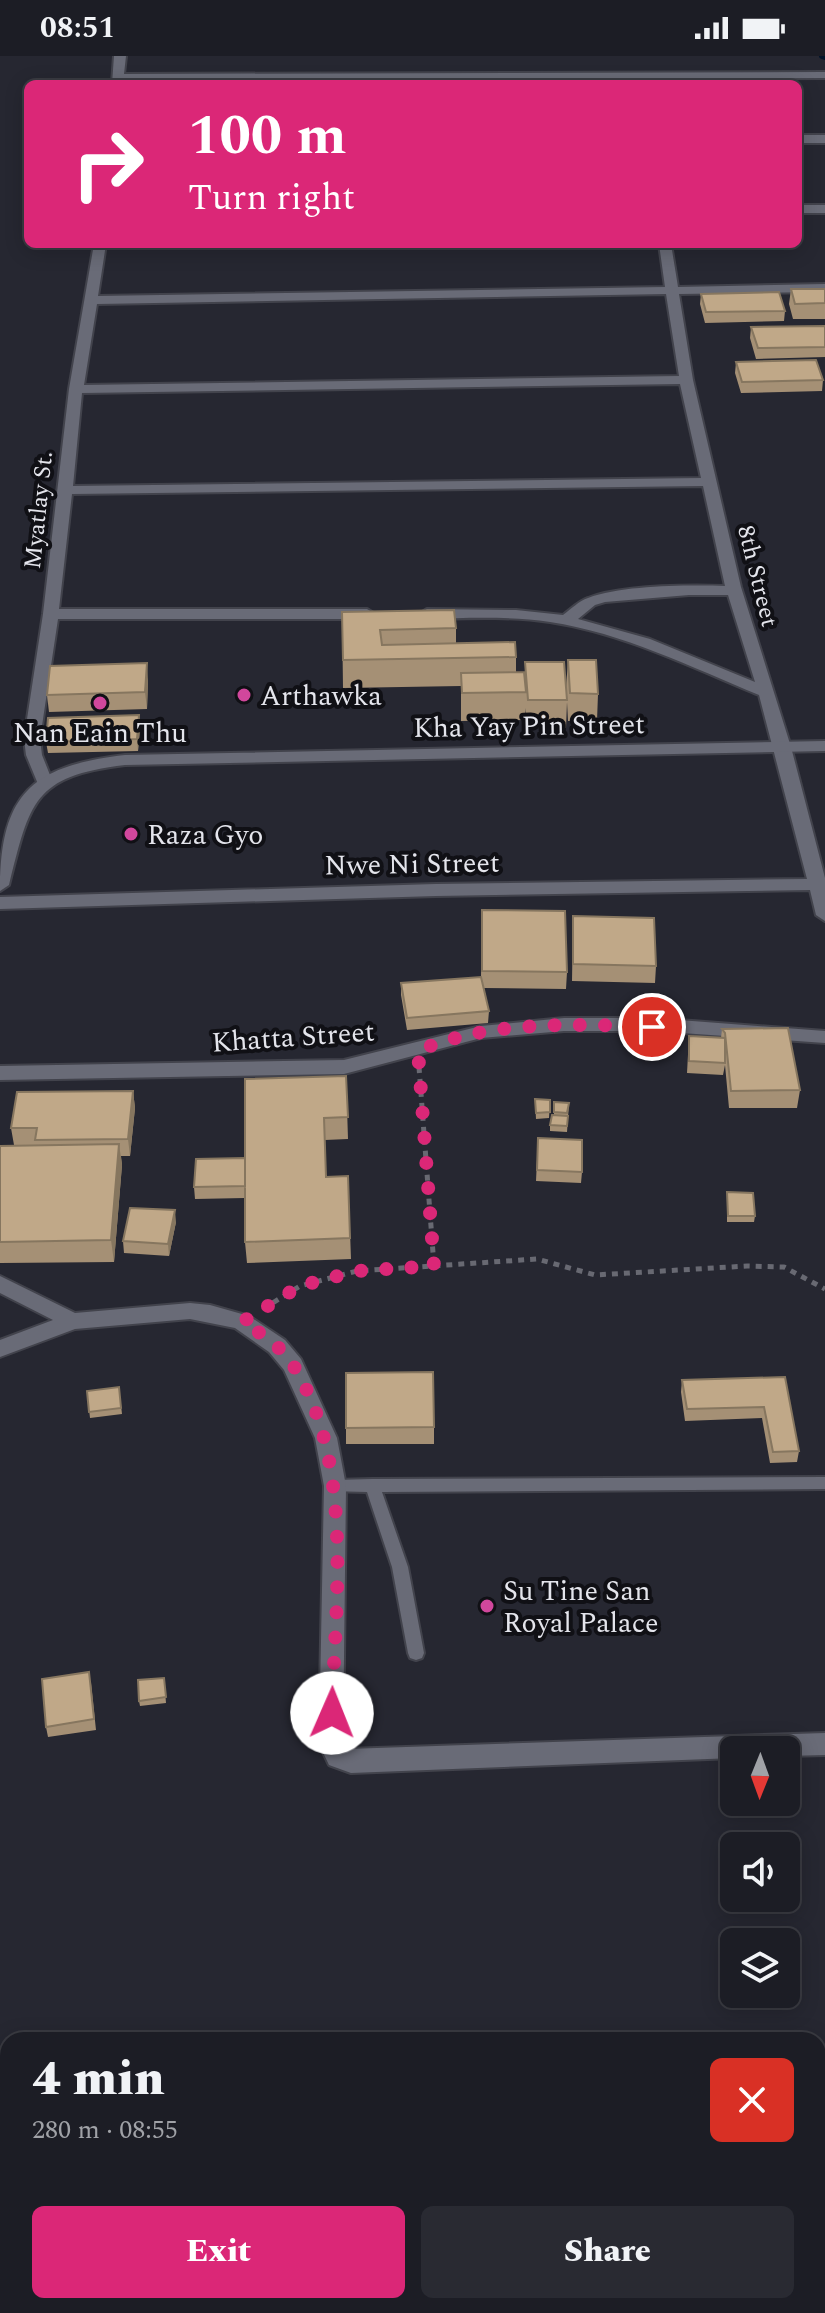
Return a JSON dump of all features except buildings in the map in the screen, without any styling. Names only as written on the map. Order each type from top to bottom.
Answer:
[{"type":"street","points":[[120,56],[118,80],[825,75]]},
{"type":"street","points":[[802,139],[825,139]]},
{"type":"street","points":[[802,209],[825,209]]},
{"type":"street","name":"Myatlay St.","points":[[44,780],[34,755],[32,739],[51,614],[76,389],[99,248]]},
{"type":"street","name":"8th Street","points":[[666,248],[686,380],[734,591],[783,747],[820,884],[825,915]]},
{"type":"street","points":[[91,300],[673,288],[825,288]]},
{"type":"street","points":[[76,389],[686,380]]},
{"type":"street","points":[[64,490],[711,482]]},
{"type":"street","points":[[567,620],[590,602],[603,598],[689,590],[734,591]]},
{"type":"street","points":[[51,614],[379,614]]},
{"type":"street","points":[[411,614],[522,615],[567,620],[675,655],[765,692]]},
{"type":"street","name":"Kha Yay Pin Street","points":[[44,780],[81,766],[125,760],[825,746]]},
{"type":"street","points":[[0,885],[17,818],[44,780]]},
{"type":"street","name":"Nwe Ni Street","points":[[0,903],[820,884]]},
{"type":"street","name":"Khatta Street","points":[[0,1073],[344,1067],[418,1051],[452,1038],[483,1032],[565,1026],[636,1026],[825,1037]]},
{"type":"street","points":[[0,1284],[73,1321]]},
{"type":"street","points":[[0,1349],[73,1321],[190,1311],[242,1322],[277,1346],[293,1365],[326,1438],[335,1486],[331,1744],[338,1757],[351,1762],[825,1744]]},
{"type":"lane","points":[[335,1486],[825,1483]]},
{"type":"lane","points":[[372,1485],[396,1552],[416,1653]]},
{"type":"path","points":[[418,1051],[434,1266]]},
{"type":"path","points":[[242,1322],[300,1286],[357,1271],[537,1259],[595,1275],[747,1266],[784,1267],[825,1289]]},
{"type":"place","name":"Arthawka","points":[[244,695]]},
{"type":"place","name":"Nan Eain Thu","points":[[100,703]]},
{"type":"place","name":"Raza Gyo","points":[[131,834]]},
{"type":"place","name":"Su Tine San Royal Palace","points":[[487,1606]]},
{"type":"route","points":[[332,1713],[336,1528],[335,1486],[326,1438],[293,1365],[277,1346],[242,1322],[300,1286],[357,1271],[434,1266],[418,1051],[452,1038],[483,1032],[565,1026],[652,1027]]}]
